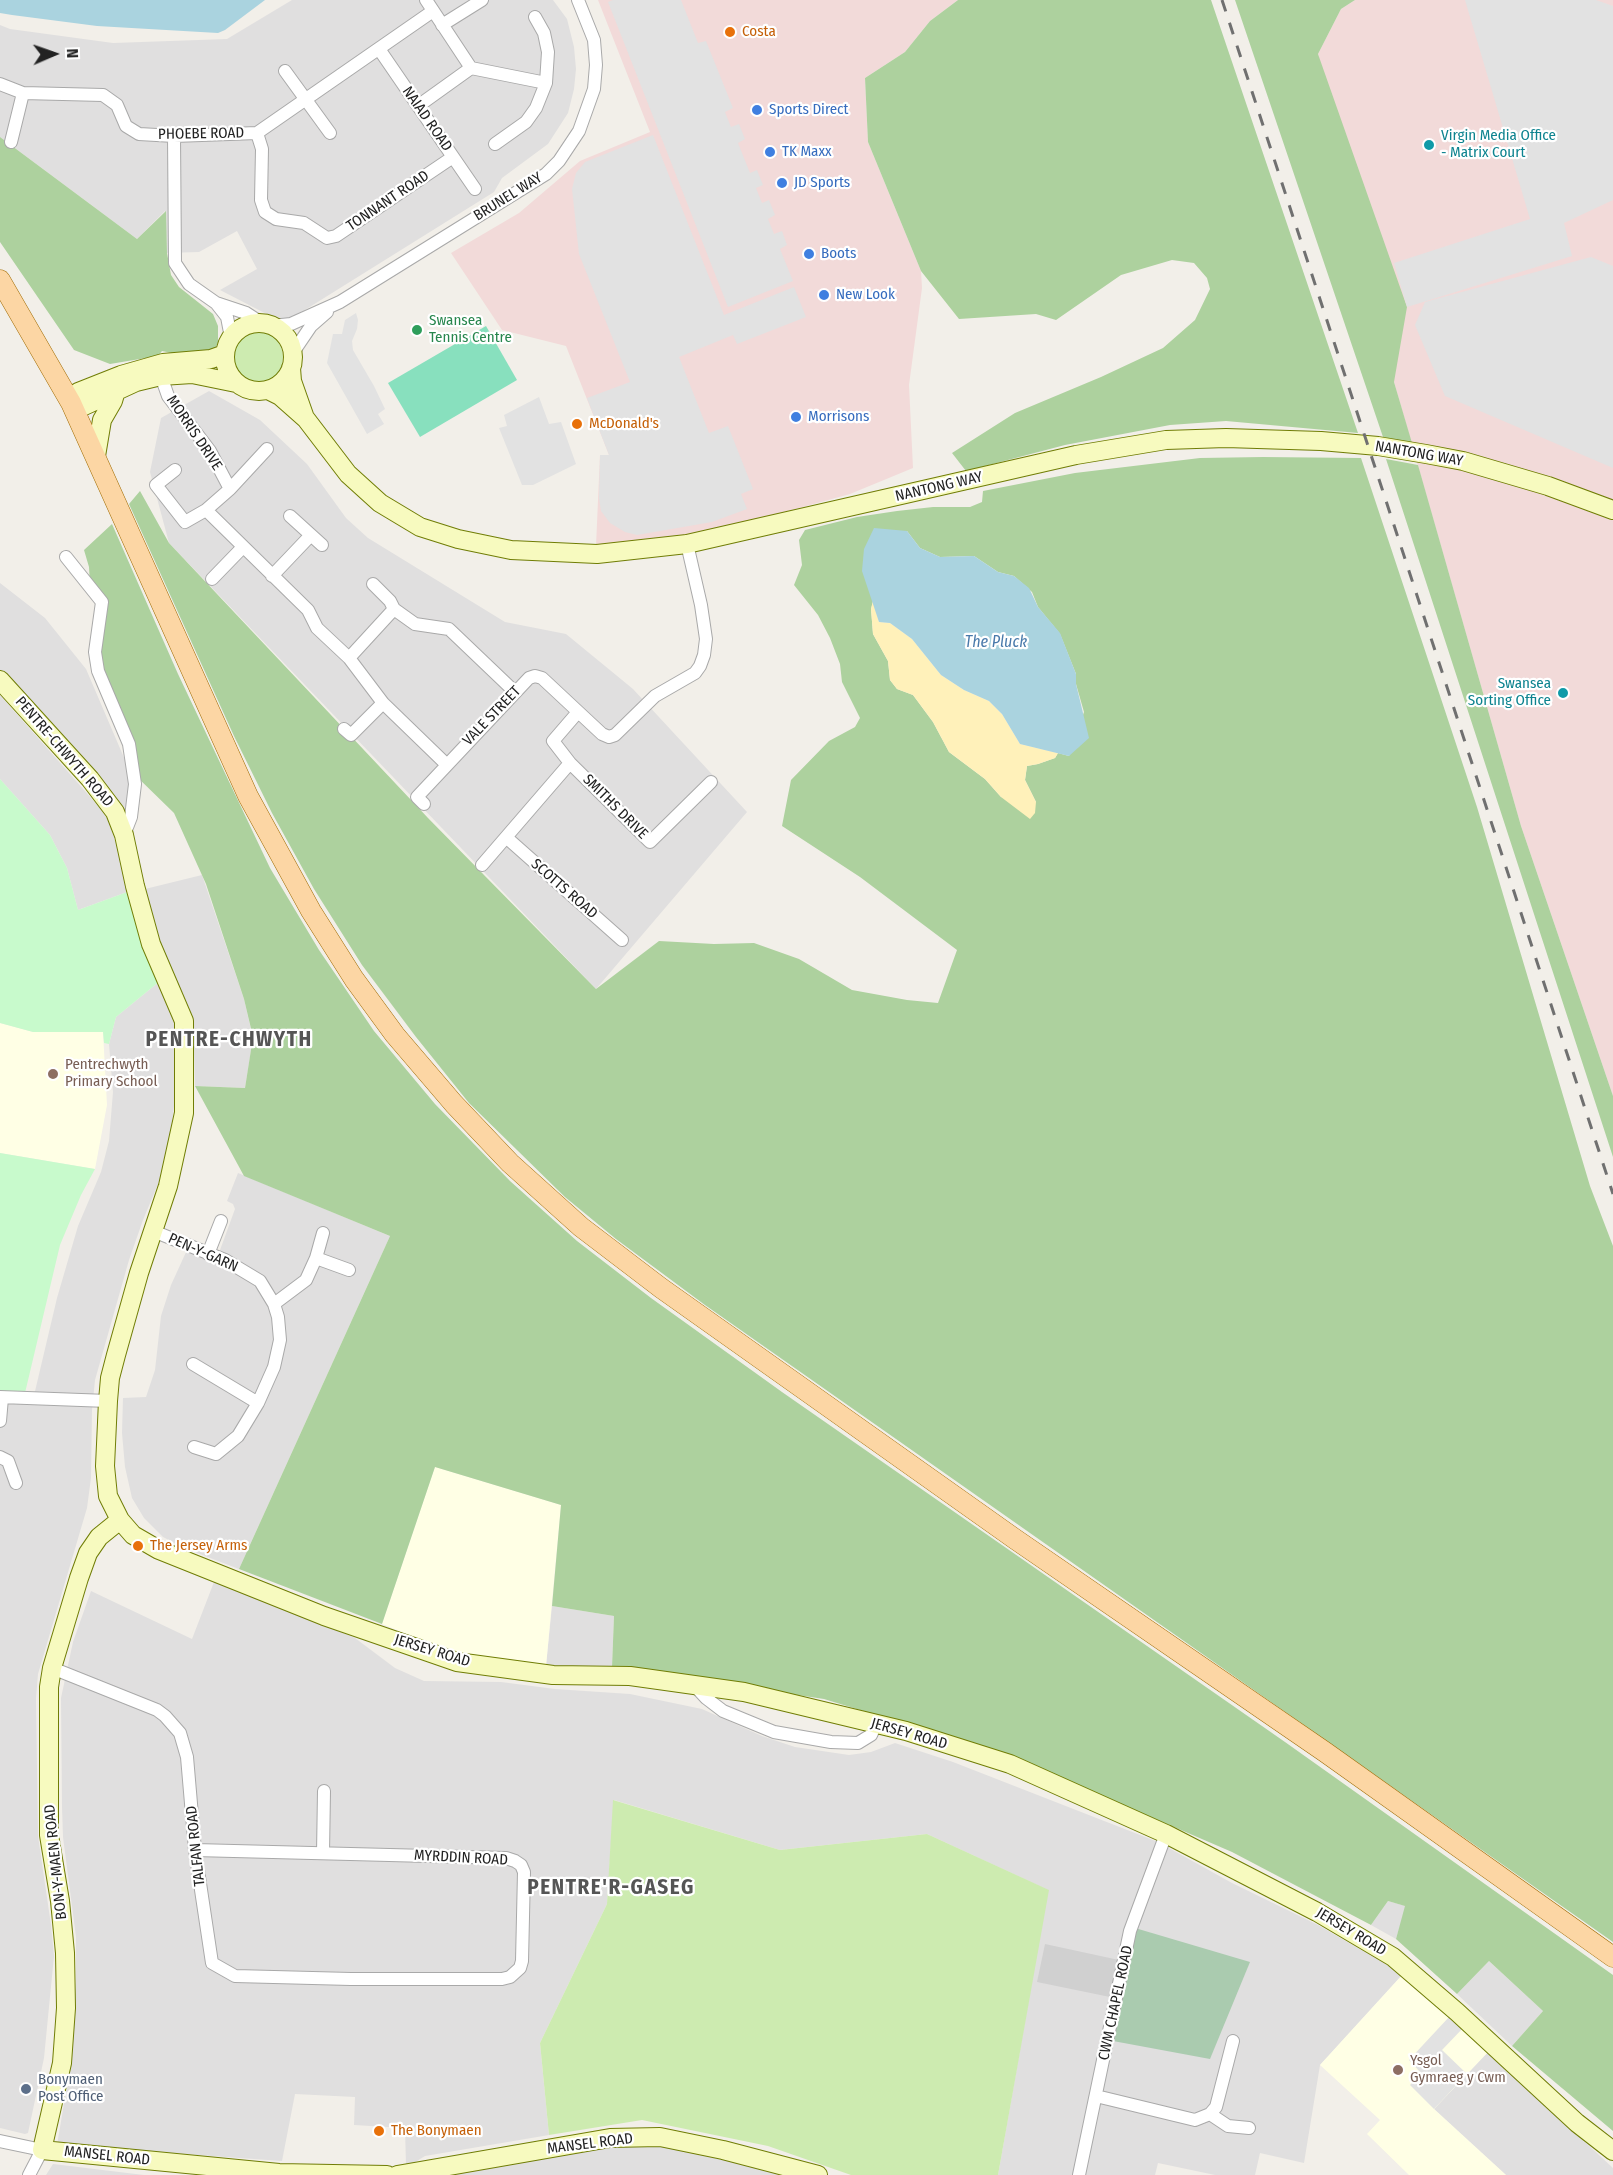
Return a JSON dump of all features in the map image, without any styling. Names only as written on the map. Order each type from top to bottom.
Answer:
[{"type":"main road","points":[[0,280],[71,403],[248,796],[311,911],[354,979],[395,1035],[454,1104],[510,1163],[581,1227],[661,1288],[1015,1539],[1325,1752],[1613,1957]]},
{"type":"street","points":[[442,25],[482,0]]},
{"type":"street","name":"BRUNEL WAY","points":[[267,325],[291,324],[339,302],[546,174],[559,161],[579,131],[594,89],[596,65],[594,40],[579,0]]},
{"type":"street","points":[[429,5],[471,68],[546,83]]},
{"type":"street","name":"PHOEBE ROAD","points":[[0,84],[23,93],[103,95],[117,105],[123,120],[131,131],[139,134],[174,136],[257,133],[379,49],[429,5]]},
{"type":"street","points":[[495,144],[526,122],[536,108],[546,83],[548,52],[544,33],[535,17]]},
{"type":"street","name":"NAIAD ROAD","points":[[379,49],[475,189]]},
{"type":"street","points":[[418,106],[471,68]]},
{"type":"street","points":[[285,71],[330,133]]},
{"type":"street","points":[[11,142],[23,93]]},
{"type":"street","name":"TONNANT ROAD","points":[[257,133],[262,149],[261,200],[265,212],[276,219],[304,223],[327,238],[336,236],[453,157]]},
{"type":"street","points":[[174,136],[176,263],[189,284],[216,303],[246,313],[267,325],[286,337],[291,361],[286,378],[268,390],[256,391],[246,389],[236,383],[192,374],[161,376],[136,382],[84,406],[71,403],[78,392],[121,375],[163,363],[210,359],[228,346],[244,326],[267,325]]},
{"type":"street","name":"BRUNEL WAY","points":[[291,361],[311,326],[339,302]]},
{"type":"street","points":[[216,303],[227,317],[226,366],[236,383]]},
{"type":"street","name":"NANTONG WAY","points":[[291,361],[292,381],[306,419]]},
{"type":"street","name":"MORRIS DRIVE","points":[[161,376],[168,396],[210,452],[230,489]]},
{"type":"street","name":"NANTONG WAY","points":[[268,390],[280,396],[306,419],[348,474],[364,491],[380,503],[420,527],[458,539],[511,550],[597,554],[687,544],[1076,455],[1166,440],[1227,438],[1378,446],[1463,461],[1527,480],[1613,510]]},
{"type":"street","points":[[96,456],[102,420],[116,391]]},
{"type":"street","name":"MORRIS DRIVE","points":[[175,470],[156,485],[185,522],[206,510],[230,489],[267,449]]},
{"type":"street","points":[[206,510],[308,610],[317,628],[349,658],[383,703],[446,764]]},
{"type":"street","points":[[290,516],[322,545]]},
{"type":"street","points":[[272,576],[311,535]]},
{"type":"street","name":"VALE STREET","points":[[424,804],[417,797],[529,678],[535,676],[542,678],[602,734],[609,737],[615,735],[655,696],[688,678],[700,666],[706,639],[687,544]]},
{"type":"street","points":[[212,579],[243,547]]},
{"type":"street","points":[[66,557],[102,602],[95,652],[98,671],[129,744],[135,784],[131,817],[124,835]]},
{"type":"street","points":[[373,584],[390,601],[394,609],[415,624],[449,629],[515,692]]},
{"type":"street","points":[[349,658],[394,609]]},
{"type":"street","name":"PENTRE-CHWYTH ROAD","points":[[0,680],[90,779],[115,812],[124,835],[141,913],[160,966],[184,1021],[184,1113],[168,1186],[110,1378],[106,1485],[111,1505],[120,1520]]},
{"type":"street","points":[[344,729],[351,735],[383,703]]},
{"type":"street","points":[[482,865],[570,763],[553,741],[578,712]]},
{"type":"street","name":"SMITHS DRIVE","points":[[570,763],[650,842],[711,782]]},
{"type":"street","name":"SCOTTS ROAD","points":[[507,838],[622,940]]},
{"type":"street","points":[[208,1254],[221,1221]]},
{"type":"street","name":"PEN-Y-GARN","points":[[153,1231],[225,1260],[260,1281],[274,1304],[278,1317],[280,1340],[274,1367],[258,1403],[237,1436],[216,1454],[194,1447]]},
{"type":"street","points":[[274,1304],[306,1280],[316,1258],[323,1233]]},
{"type":"street","points":[[316,1258],[349,1270]]},
{"type":"street","points":[[193,1364],[258,1403]]},
{"type":"street","points":[[0,1421],[1,1397],[108,1401]]},
{"type":"street","points":[[0,1457],[8,1461],[16,1484]]},
{"type":"street","name":"BON-Y-MAEN ROAD","points":[[42,2150],[62,2064],[66,2008],[65,1953],[50,1835],[48,1707],[52,1668],[78,1578],[88,1553],[99,1537],[120,1520]]},
{"type":"street","name":"JERSEY ROAD","points":[[120,1520],[133,1535],[159,1550],[324,1616],[457,1662],[553,1675],[630,1676],[744,1692],[906,1731],[1010,1764],[1166,1834],[1317,1912],[1393,1957],[1457,2012],[1577,2123],[1613,2151]]},
{"type":"street","name":"TALFAN ROAD","points":[[52,1668],[157,1710],[180,1733],[187,1757],[195,1850],[212,1963],[235,1976],[351,1979]]},
{"type":"street","points":[[694,1685],[723,1711],[774,1732],[831,1742],[858,1743],[872,1735],[876,1724]]},
{"type":"street","points":[[323,1853],[324,1791]]},
{"type":"street","name":"CWM CHAPEL ROAD","points":[[1079,2175],[1130,1931],[1166,1834]]},
{"type":"street","name":"MYRDDIN ROAD","points":[[195,1850],[506,1858],[521,1865],[524,1872],[522,1961],[520,1968],[510,1977],[494,1980],[351,1979]]},
{"type":"street","points":[[1096,2096],[1195,2120],[1210,2114],[1216,2107],[1233,2041]]},
{"type":"street","points":[[1210,2114],[1228,2126],[1249,2128]]},
{"type":"street","name":"MANSEL ROAD","points":[[397,2175],[610,2138],[660,2137],[723,2150],[818,2175]]},
{"type":"street","points":[[0,2141],[42,2150],[29,2175]]},
{"type":"street","name":"MANSEL ROAD","points":[[42,2150],[279,2173],[387,2175]]},
{"type":"shaded area","points":[[292,0],[553,0],[567,19],[574,47],[576,69],[568,113],[548,144],[502,178],[494,192],[284,323],[220,290],[257,269],[237,231],[199,252],[167,253],[165,211],[137,239],[0,137],[0,25],[10,29],[113,43],[227,39]]},
{"type":"shaded area","points":[[598,0],[958,0],[930,21],[905,52],[865,78],[868,142],[921,271],[922,288],[909,385],[913,468],[850,494],[781,513],[675,538],[596,546],[600,455],[609,455],[566,346],[502,330],[451,253],[519,213],[580,161],[650,132]]},
{"type":"shaded area","points":[[613,0],[681,0],[698,43],[706,41],[733,108],[725,112],[731,127],[739,124],[745,139],[738,143],[750,173],[757,170],[763,185],[756,188],[762,203],[769,200],[775,215],[768,219],[774,234],[782,231],[787,245],[780,249],[793,281],[728,307],[608,2]]},
{"type":"shaded area","points":[[1355,0],[1613,0],[1613,1096],[1521,826],[1394,382],[1318,54],[1341,9]]},
{"type":"shaded area","points":[[1465,0],[1596,0],[1613,6],[1613,200],[1564,223],[1572,256],[1407,307],[1394,263],[1530,219]]},
{"type":"shaded area","points":[[653,135],[724,315],[794,287],[806,317],[737,344],[733,335],[679,357],[709,433],[728,426],[753,489],[741,494],[747,509],[712,522],[637,535],[625,532],[610,523],[601,511],[600,455],[609,455],[587,398],[630,382],[579,254],[572,189],[576,173],[585,162]]},
{"type":"shaded area","points":[[1591,257],[1613,266],[1613,468],[1445,396],[1415,325],[1425,302]]},
{"type":"shaded area","points":[[356,313],[358,320],[352,341],[353,350],[385,409],[378,414],[384,424],[367,434],[327,363],[333,334],[342,334],[345,320]]},
{"type":"shaded area","points":[[209,391],[260,420],[307,464],[346,518],[368,538],[505,622],[566,634],[633,689],[747,812],[596,989],[169,543],[150,472],[161,418]]},
{"type":"shaded area","points":[[539,397],[549,424],[561,422],[576,464],[533,485],[522,485],[499,428],[507,426],[504,415]]},
{"type":"shaded area","points":[[0,583],[45,618],[86,669],[125,760],[128,776],[128,812],[122,812],[0,673]]},
{"type":"shaded area","points":[[0,695],[108,820],[130,891],[78,910],[67,868],[50,835],[0,779]]},
{"type":"shaded area","points":[[202,875],[244,999],[253,1038],[245,1088],[195,1086],[193,1017],[162,947],[145,889]]},
{"type":"shaded area","points":[[160,981],[178,1018],[181,1043],[168,1160],[129,1260],[95,1380],[91,1478],[87,1508],[38,1674],[36,1698],[38,1836],[54,1956],[44,2058],[28,2133],[25,2134],[0,2128],[0,1402],[32,1404],[57,1298],[78,1226],[101,1172],[109,1141],[113,1092],[109,1044],[116,1017]]},
{"type":"shaded area","name":"Pentrechwyth Primary School","points":[[0,1023],[33,1032],[73,1030],[103,1032],[107,1105],[95,1169],[0,1153]]},
{"type":"shaded area","points":[[238,1173],[390,1236],[239,1569],[184,1548],[163,1537],[144,1518],[132,1498],[125,1467],[122,1433],[123,1398],[146,1397],[155,1370],[161,1316],[171,1285],[187,1250],[216,1261],[235,1209],[233,1204],[227,1201]]},
{"type":"shaded area","points":[[435,1467],[561,1505],[546,1666],[454,1653],[382,1624]]},
{"type":"shaded area","points":[[214,1582],[355,1638],[395,1668],[424,1681],[501,1682],[555,1689],[630,1694],[702,1709],[762,1736],[795,1747],[849,1755],[871,1752],[895,1743],[953,1762],[1158,1842],[1232,1883],[1318,1925],[1403,1974],[1320,2065],[1304,2163],[1260,2153],[1255,2175],[1215,2175],[1158,2163],[1155,2175],[998,2175],[1048,1890],[927,1834],[780,1850],[614,1800],[607,1904],[540,2043],[549,2135],[425,2156],[406,2165],[405,2128],[354,2125],[355,2097],[295,2094],[282,2161],[57,2145],[68,2080],[76,1982],[76,1937],[63,1837],[61,1698],[73,1642],[91,1591],[192,1639]]},
{"type":"shaded area","points":[[552,1606],[614,1616],[612,1667],[546,1666]]},
{"type":"shaded area","points":[[1388,1901],[1406,1906],[1396,1939],[1371,1925]]},
{"type":"shaded area","points":[[1135,1928],[1250,1962],[1210,2059],[1113,2041]]},
{"type":"shaded area","points":[[1045,1944],[1119,1960],[1110,1997],[1037,1982]]},
{"type":"shaded area","points":[[1489,1961],[1543,2011],[1512,2046],[1457,1994]]},
{"type":"shaded area","name":"Ysgol Gymraeg y Cwm","points":[[1403,1974],[1488,2052],[1434,2109],[1506,2175],[1409,2175],[1367,2134],[1380,2120],[1320,2065]]},
{"type":"shaded area","points":[[1450,2016],[1463,2028],[1442,2050],[1467,2074],[1434,2109],[1410,2085],[1421,2073],[1409,2060]]},
{"type":"shaded area","points":[[1488,2052],[1613,2168],[1613,2175],[1506,2175],[1434,2109]]},
{"type":"shaded area","points":[[627,2143],[653,2143],[729,2158],[781,2175],[448,2175]]},
{"type":"shaded area","points":[[53,2164],[144,2175],[46,2175]]},
{"type":"green space","points":[[958,0],[1211,0],[1358,433],[1226,421],[1170,425],[1065,445],[966,471],[952,453],[1015,413],[1163,348],[1195,320],[1210,289],[1207,278],[1194,263],[1172,260],[1121,275],[1056,320],[1036,314],[959,319],[921,271],[868,142],[865,78],[905,52],[930,21]]},
{"type":"green space","points":[[1235,0],[1355,0],[1341,9],[1318,54],[1407,307],[1394,382],[1412,443],[1383,437]]},
{"type":"green space","points":[[0,137],[137,239],[166,211],[167,253],[171,275],[179,287],[213,314],[218,326],[218,343],[213,352],[181,355],[162,351],[158,356],[110,364],[74,350],[0,242]]},
{"type":"green space","points":[[486,326],[517,380],[420,437],[388,383]]},
{"type":"green space","points":[[252,331],[262,331],[276,338],[283,357],[276,376],[262,383],[252,383],[242,379],[235,372],[231,362],[231,352],[235,342],[242,335]]},
{"type":"green space","points":[[1200,458],[1361,458],[1477,807],[1590,1186],[1613,1246],[1613,1942],[705,1305],[616,1239],[565,1197],[469,1103],[362,965],[314,889],[272,813],[234,736],[129,504],[140,491],[169,543],[428,818],[596,989],[659,941],[714,944],[754,943],[799,959],[852,990],[938,1003],[957,950],[860,877],[782,826],[791,780],[829,741],[855,727],[860,718],[842,682],[840,664],[830,638],[818,615],[794,585],[802,565],[799,540],[805,530],[857,517],[933,507],[970,507],[982,502],[983,491],[1075,473]],"holes":[[[907,531],[920,548],[940,557],[974,556],[998,572],[1014,576],[1032,592],[1038,607],[1060,634],[1076,674],[1076,684],[1084,712],[1069,756],[1058,753],[1055,758],[1027,766],[1025,780],[1036,802],[1001,797],[985,779],[949,752],[933,722],[913,695],[897,689],[890,680],[888,661],[873,634],[871,609]]]},
{"type":"green space","points":[[1386,459],[1418,465],[1521,826],[1613,1096],[1613,1157]]},
{"type":"green space","points":[[112,524],[178,674],[270,868],[319,950],[374,1031],[435,1104],[510,1181],[577,1241],[651,1298],[1613,1975],[1613,2131],[1512,2046],[1543,2011],[1489,1961],[1457,1994],[1396,1939],[1405,1906],[1388,1901],[1371,1925],[1232,1852],[1007,1755],[824,1699],[612,1667],[614,1616],[552,1606],[561,1505],[435,1467],[382,1624],[239,1569],[390,1236],[244,1176],[195,1086],[245,1088],[253,1037],[244,999],[206,884],[174,813],[133,773],[98,671],[102,602],[90,585],[89,567],[84,550]]},
{"type":"green space","points":[[0,779],[50,835],[67,868],[78,910],[130,891],[160,981],[116,1017],[109,1044],[104,1043],[103,1032],[33,1032],[0,1023]]},
{"type":"green space","points":[[0,1153],[95,1169],[81,1195],[60,1245],[25,1393],[0,1392]]},
{"type":"green space","points":[[613,1800],[780,1850],[927,1834],[1049,1890],[998,2175],[851,2175],[768,2146],[642,2120],[549,2135],[540,2043],[607,1904]]},
{"type":"sand","points":[[873,601],[879,622],[890,623],[912,639],[941,675],[964,690],[989,701],[1002,714],[1020,744],[1058,753],[1055,758],[1027,766],[1025,780],[1036,802],[1035,813],[1030,819],[1001,797],[985,779],[949,752],[933,722],[913,695],[897,689],[890,680],[888,661],[873,634],[871,609]]},
{"type":"water","points":[[0,0],[265,0],[218,33],[97,26],[12,15],[0,13]]},
{"type":"water","name":"The Pluck","points":[[874,528],[907,531],[920,548],[940,557],[974,556],[998,572],[1014,576],[1029,588],[1038,607],[1060,633],[1076,674],[1076,684],[1089,738],[1069,756],[1020,744],[1002,714],[989,701],[964,690],[941,675],[912,639],[890,623],[879,622],[862,571],[864,549]]},
{"type":"railway","points":[[1222,0],[1613,1194]]},
{"type":"place","name":"Costa","points":[[730,32]]},
{"type":"place","name":"Sports Direct","points":[[757,110]]},
{"type":"place","name":"Virgin Media Office - Matrix Court","points":[[1429,145]]},
{"type":"place","name":"TK Maxx","points":[[770,152]]},
{"type":"place","name":"JD Sports","points":[[782,183]]},
{"type":"place","name":"Boots","points":[[809,254]]},
{"type":"place","name":"New Look","points":[[824,295]]},
{"type":"place","name":"Swansea Tennis Centre","points":[[417,330]]},
{"type":"place","name":"Morrisons","points":[[796,417]]},
{"type":"place","name":"McDonald's","points":[[577,424]]},
{"type":"place","name":"Swansea Sorting Office","points":[[1563,693]]},
{"type":"place","name":"Pentrechwyth Primary School","points":[[53,1074]]},
{"type":"place","name":"The Jersey Arms","points":[[138,1546]]},
{"type":"place","name":"Ysgol Gymraeg y Cwm","points":[[1398,2070]]},
{"type":"place","name":"Bonymaen Post Office","points":[[26,2089]]},
{"type":"place","name":"The Bonymaen","points":[[379,2131]]},
{"type":"district","name":"PENTRE-CHWYTH","points":[[229,1040]]},
{"type":"district","name":"PENTRE'R-GASEG","points":[[611,1888]]}]
